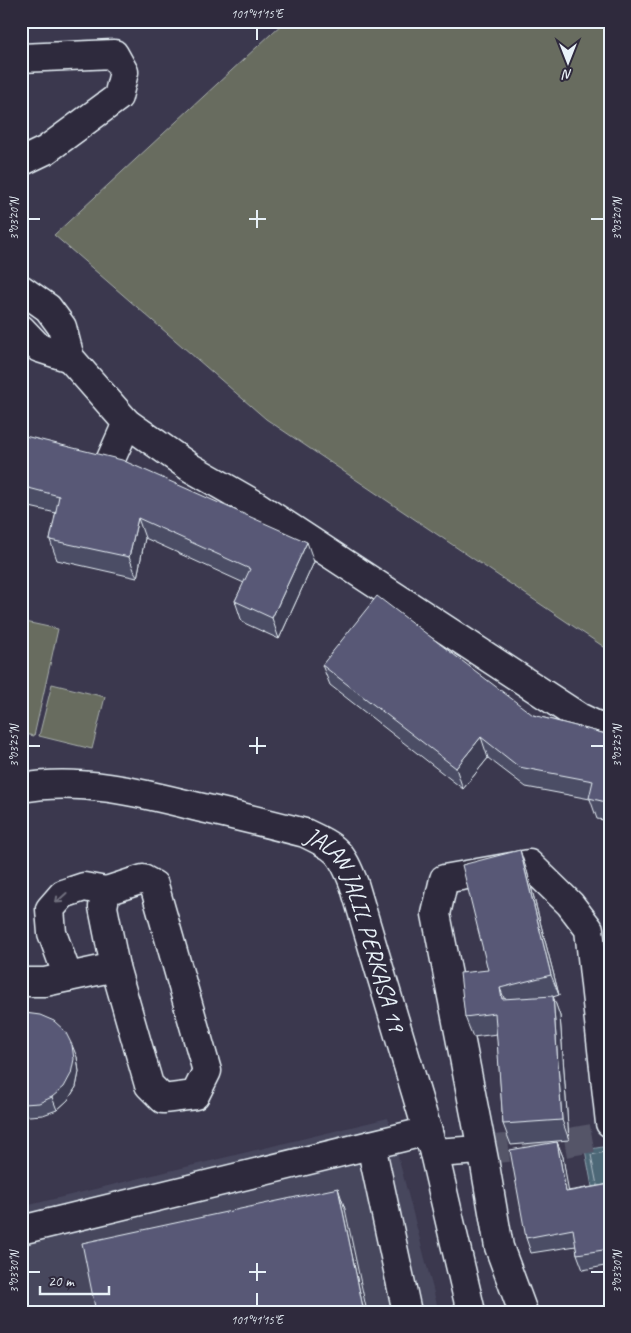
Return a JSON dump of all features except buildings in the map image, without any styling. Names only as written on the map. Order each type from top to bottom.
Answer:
[{"type":"street","points":[[21,58],[114,54],[124,72],[118,96],[46,150],[21,162]]},
{"type":"street","points":[[21,289],[48,308],[62,327],[70,358],[127,422],[191,468],[254,504],[578,717],[610,732]]},
{"type":"street","points":[[48,308],[22,329],[39,348],[70,358]]},
{"type":"street","points":[[110,461],[127,422]]},
{"type":"street","name":"JALAN JALIL PERKASA 19","points":[[21,788],[38,785],[72,784],[144,794],[305,833],[329,844],[344,860],[354,884],[431,1142],[471,1312]]},
{"type":"street","points":[[523,1312],[498,1247],[436,914],[444,879],[529,864],[570,904],[589,929],[610,1123]]},
{"type":"street","points":[[68,977],[52,933],[50,909],[63,894],[84,887],[106,891],[143,879],[154,885],[207,1071],[195,1094],[163,1100],[150,1085],[115,967],[103,906],[106,891]]},
{"type":"street","points":[[21,982],[45,982],[115,967]]},
{"type":"street","points":[[21,1230],[371,1145],[431,1142],[481,1150]]},
{"type":"street","points":[[371,1145],[407,1312]]},
{"type":"shaded area","points":[[388,1118],[439,1312],[21,1312],[21,1207]]},
{"type":"green space","points":[[285,21],[610,21],[610,651],[266,419],[54,235]]},
{"type":"green space","points":[[21,621],[58,629],[34,736],[21,733]]},
{"type":"green space","points":[[52,684],[105,697],[92,749],[39,736]]},
{"type":"water","points":[[608,1146],[610,1190],[593,1192],[585,1150]]},
{"type":"tunnel","points":[[481,1150],[558,1144],[610,1135]]}]
